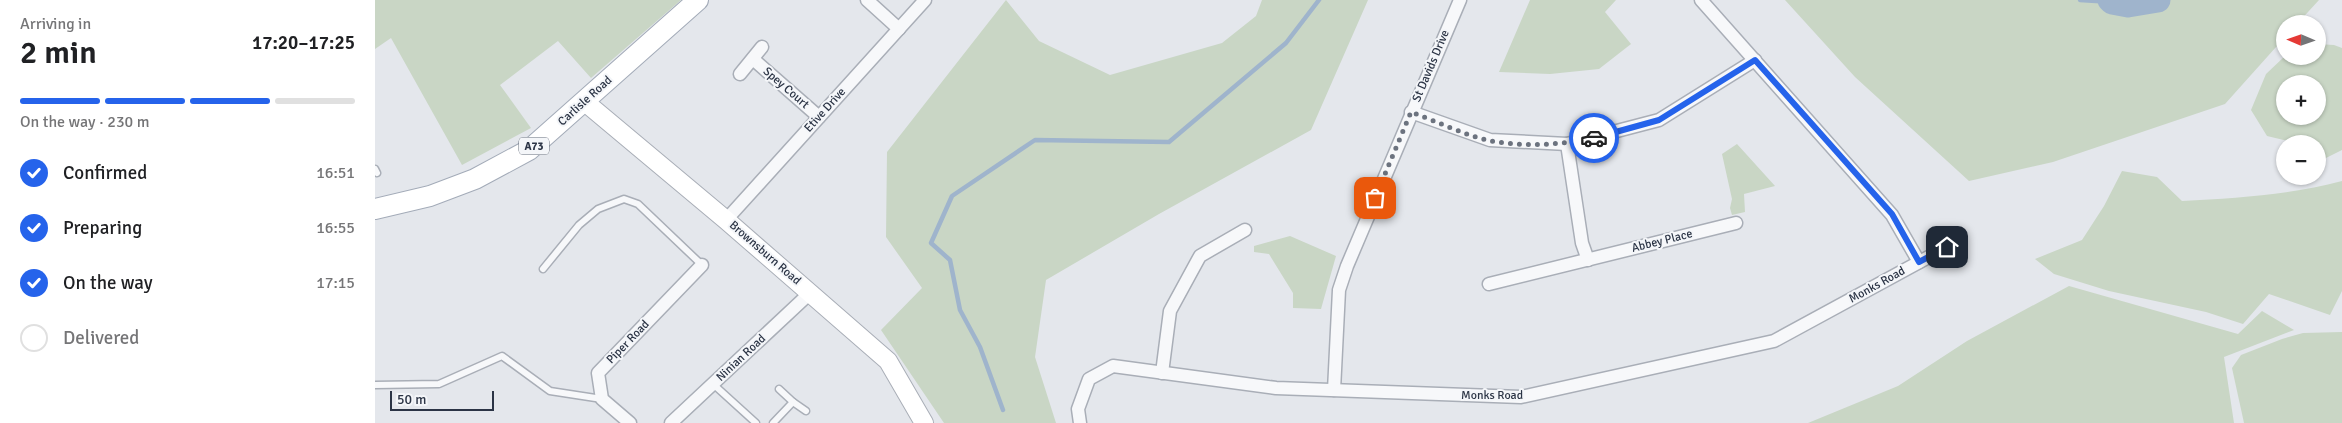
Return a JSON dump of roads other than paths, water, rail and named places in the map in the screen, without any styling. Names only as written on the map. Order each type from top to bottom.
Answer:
[{"type":"main road","name":"Carlisle Road","points":[[375,209],[430,196],[475,179],[529,150],[697,0]]},
{"type":"main road","name":"Brownsburn Road","points":[[585,102],[726,220],[888,361],[924,423]]},
{"type":"street","points":[[867,0],[899,29]]},
{"type":"street","name":"Etive Drive","points":[[726,220],[925,0]]},
{"type":"street","name":"St Davids Drive","points":[[1335,390],[1339,290],[1347,266],[1411,112],[1460,0]]},
{"type":"street","points":[[1701,0],[1892,214],[1919,262]]},
{"type":"street","name":"Spey Court","points":[[740,74],[762,47]]},
{"type":"street","name":"Spey Court","points":[[753,59],[819,117]]},
{"type":"street","points":[[1411,112],[1489,140],[1517,143],[1567,144],[1659,120],[1755,60]]},
{"type":"street","points":[[1567,144],[1582,243],[1588,260]]},
{"type":"street","name":"Abbey Place","points":[[1489,284],[1736,223]]},
{"type":"street","points":[[1162,373],[1170,311],[1199,256],[1245,230]]},
{"type":"street","name":"Monks Road","points":[[1080,423],[1078,409],[1089,380],[1113,366],[1276,388],[1521,397],[1774,342],[1947,247]]},
{"type":"street","name":"Piper Road","points":[[602,398],[598,373],[701,265]]},
{"type":"street","name":"Ninian Road","points":[[671,423],[810,293]]},
{"type":"street","points":[[602,398],[629,423]]},
{"type":"lane","points":[[543,269],[579,225],[598,209],[624,199],[639,204],[701,265]]},
{"type":"lane","points":[[375,384],[439,384],[502,356],[550,392],[602,398]]},
{"type":"lane","points":[[713,384],[755,423]]},
{"type":"lane","points":[[779,389],[793,402],[807,411]]},
{"type":"lane","points":[[773,423],[793,402]]},
{"type":"waterway","points":[[1003,410],[980,347],[960,310],[950,260],[931,243],[952,196],[1035,140],[1169,142],[1286,43],[1319,0]]},
{"type":"waterway","points":[[2080,0],[2112,2]]},
{"type":"waterway","points":[[2110,0],[2128,5],[2158,0]]}]
